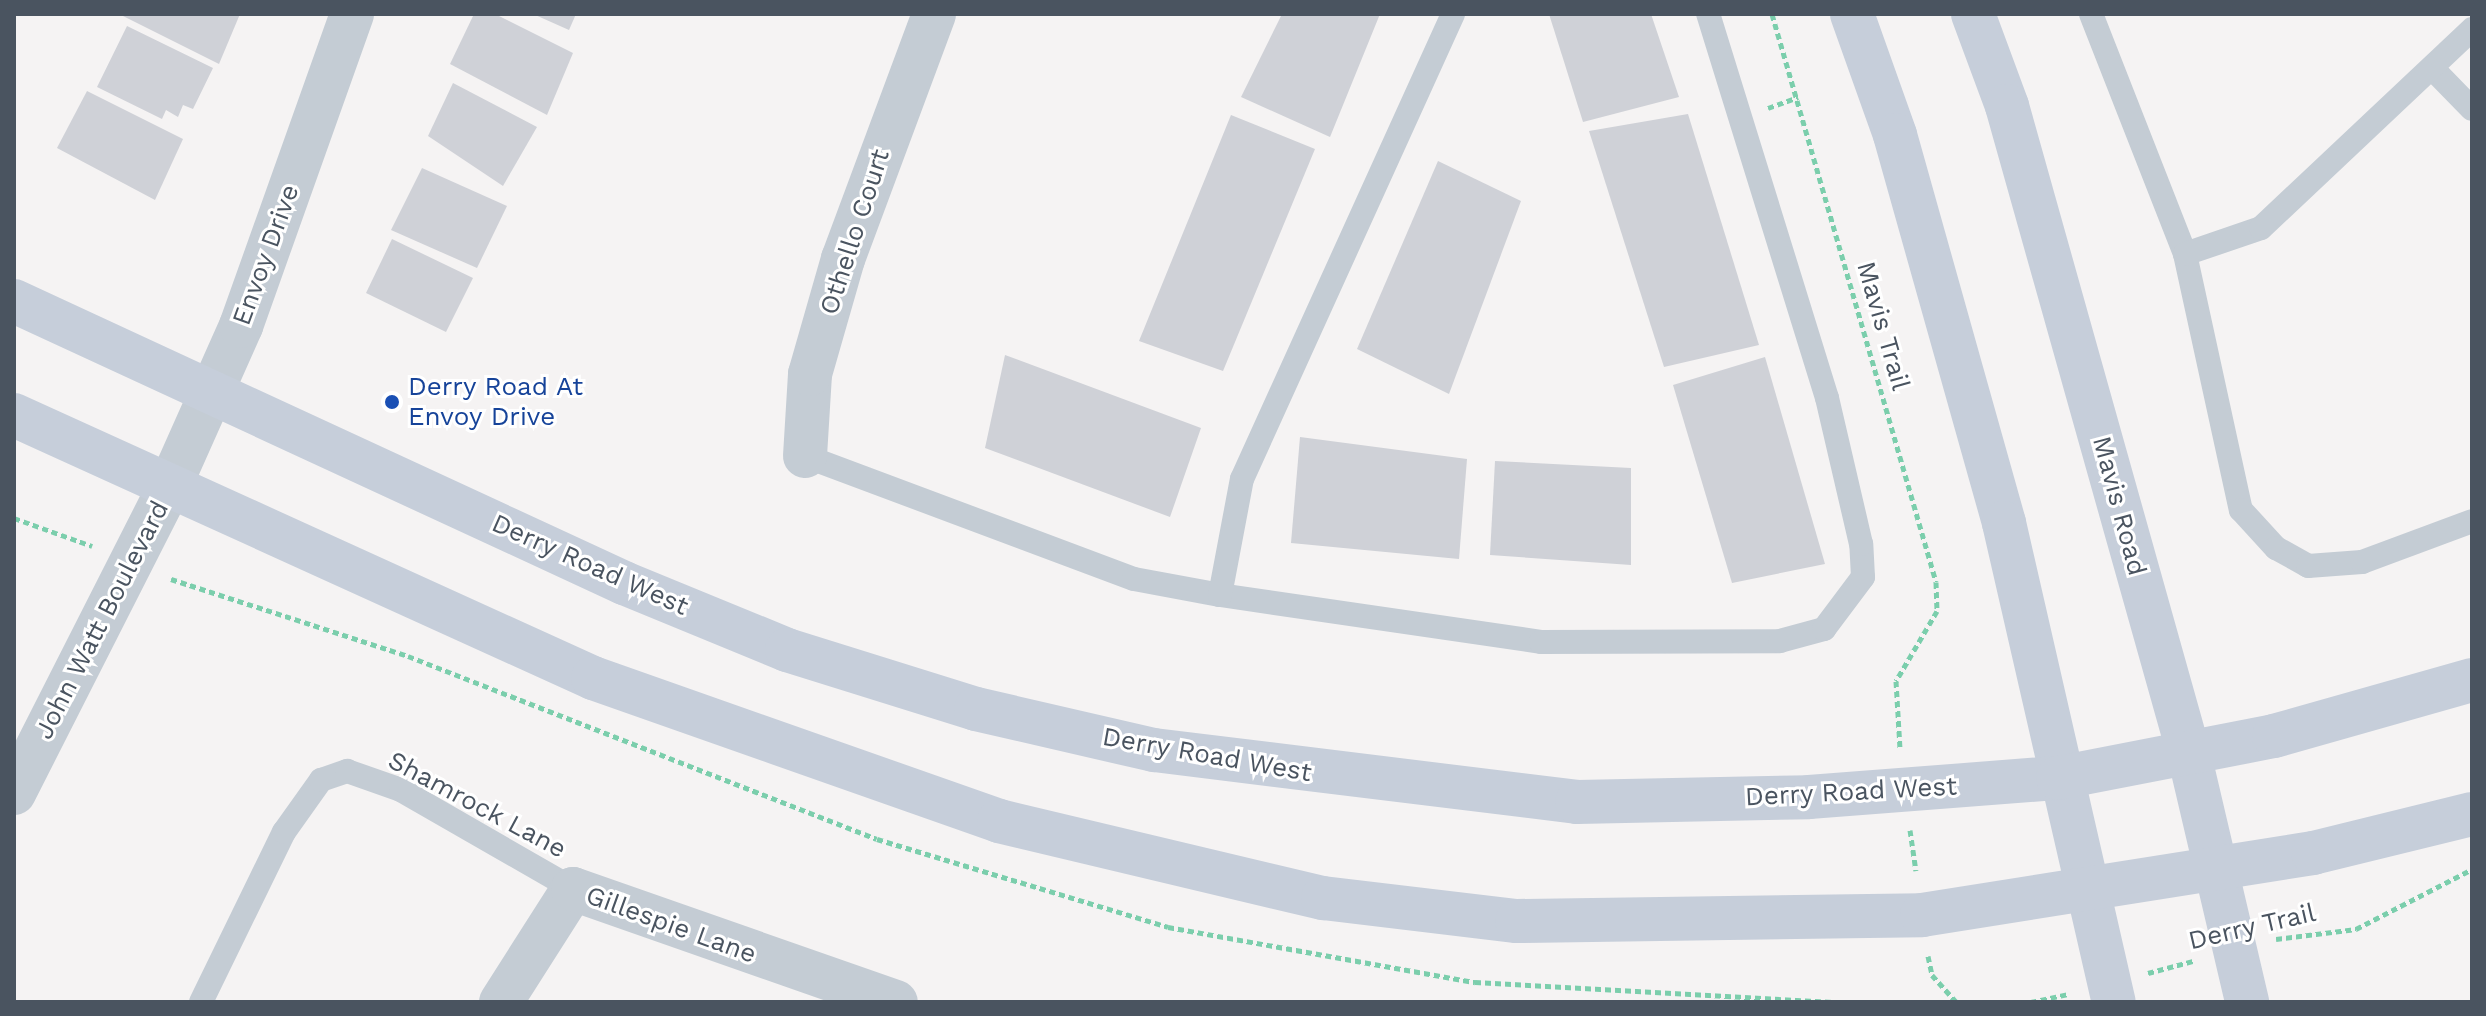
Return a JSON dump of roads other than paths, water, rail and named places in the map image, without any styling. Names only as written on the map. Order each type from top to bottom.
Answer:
[{"type":"main road","points":[[1852,14],[1895,135],[2000,508],[2058,778],[2111,993]]},
{"type":"main road","name":"Mavis Road","points":[[1973,14],[2007,106],[2189,754],[2232,951],[2247,1002]]},
{"type":"main road","name":"Derry Road West","points":[[14,301],[624,583],[787,650],[976,709],[1154,750],[1577,802],[1905,792],[2058,778],[2189,754],[2391,708],[2472,680]]},
{"type":"main road","points":[[14,415],[168,490],[593,678],[910,791],[1117,854],[1323,898],[1517,921],[1922,915],[2086,890],[2418,832],[2472,814]]},
{"type":"street","name":"Envoy Drive","points":[[168,490],[213,391],[352,14]]},
{"type":"street","name":"Othello Court","points":[[805,456],[810,374],[843,259],[934,14]]},
{"type":"street","name":"John Watt Boulevard","points":[[14,793],[168,490]]},
{"type":"street","name":"Gillespie Lane","points":[[501,1002],[573,889],[615,910],[896,1002]]},
{"type":"lane","points":[[1220,595],[1242,479],[1453,14]]},
{"type":"lane","points":[[805,456],[1134,579],[1220,595],[1541,642],[1780,641],[1824,629],[1848,604],[1863,577],[1861,544],[1827,398],[1708,14]]},
{"type":"lane","points":[[2091,14],[2185,254],[2241,510],[2276,548],[2308,566],[2362,562],[2472,521]]},
{"type":"lane","points":[[2185,254],[2261,228],[2472,29]]},
{"type":"lane","points":[[2432,68],[2472,109]]},
{"type":"lane","name":"Shamrock Lane","points":[[201,1002],[284,832],[321,780],[347,771],[401,790],[573,889]]},
{"type":"place","name":"Derry Road At Envoy Drive","points":[[392,402]]}]
